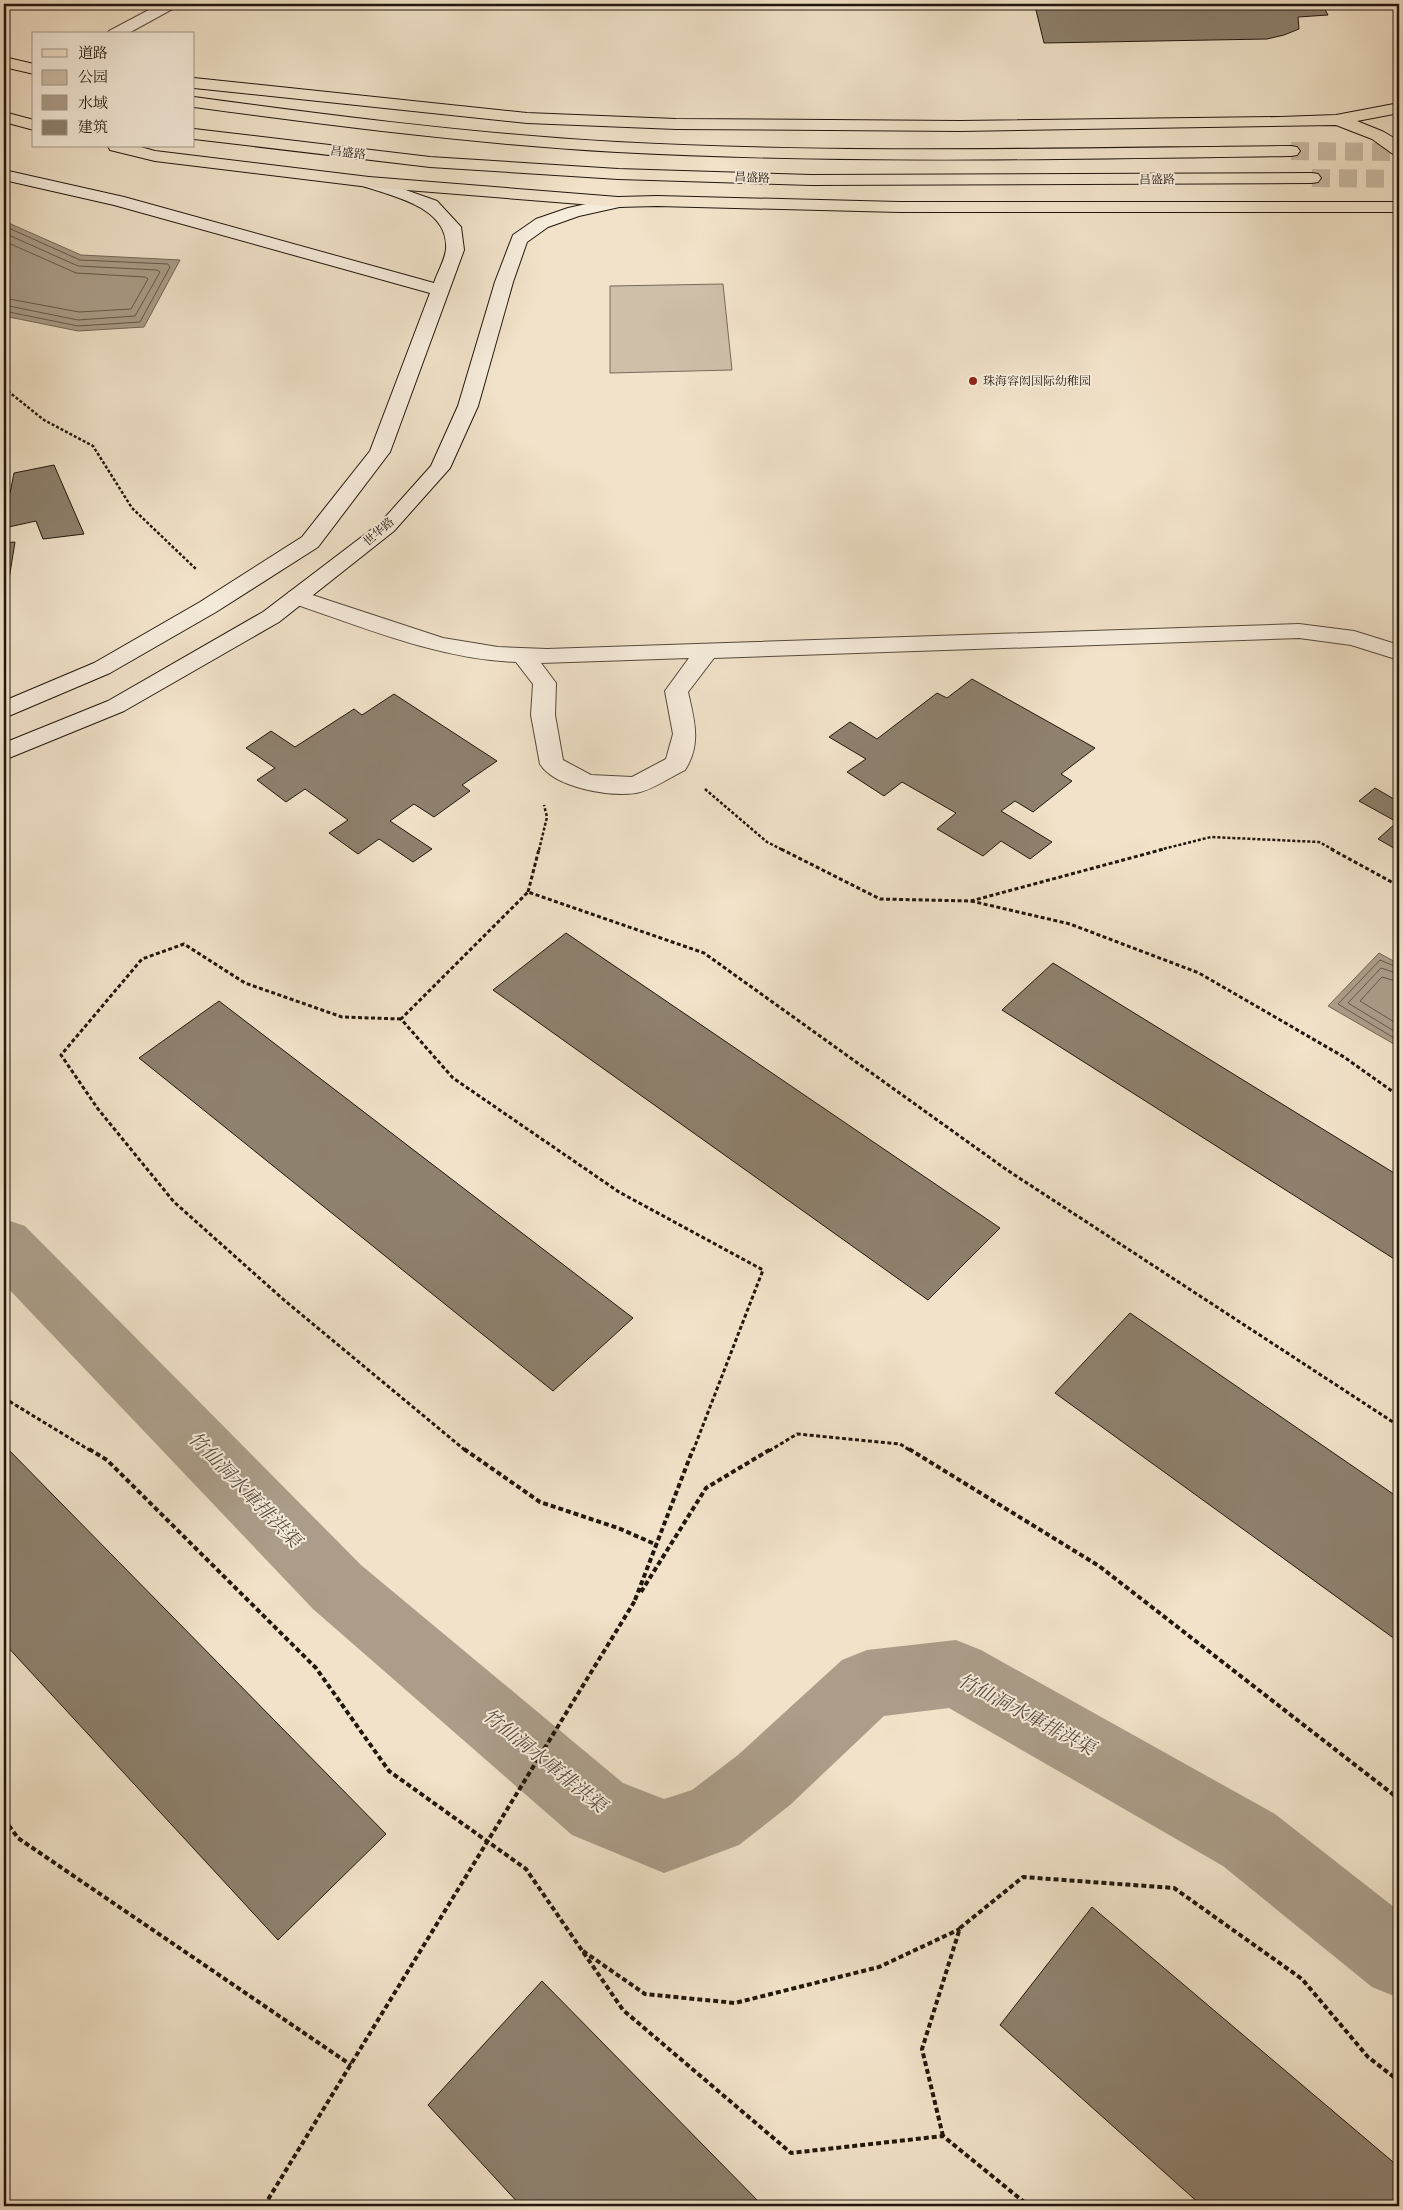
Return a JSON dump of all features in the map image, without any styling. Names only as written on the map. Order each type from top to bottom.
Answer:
[{"type":"main road","points":[[4,62],[32,68]]},
{"type":"main road","points":[[195,83],[526,118],[676,124],[960,126],[1336,120],[1399,108]]},
{"type":"main road","name":"昌盛路","points":[[195,102],[314,119],[616,147],[880,154],[1291,151]]},
{"type":"main road","points":[[4,109],[32,113]]},
{"type":"main road","points":[[4,117],[32,124]]},
{"type":"main road","points":[[1336,120],[1370,131],[1392,143],[1399,150]]},
{"type":"main road","name":"昌盛路","points":[[195,134],[430,162],[618,174],[821,180],[1312,178]]},
{"type":"main road","points":[[124,148],[154,156],[369,182],[618,202],[657,201],[898,207],[1399,207]]},
{"type":"main road","points":[[1379,206],[1399,194]]},
{"type":"street","points":[[119,32],[171,4]]},
{"type":"street","points":[[4,175],[118,201],[440,290]]},
{"type":"street","points":[[4,710],[102,668],[225,596],[310,542],[380,452],[455,250],[452,227],[431,205],[369,182]]},
{"type":"street","name":"世华路","points":[[4,752],[116,706],[271,617],[387,527],[440,468],[468,406],[504,282],[519,239],[542,223],[574,212],[618,202]]},
{"type":"street","points":[[297,597],[440,645],[498,654],[708,650],[1299,631],[1354,638],[1399,653]]},
{"type":"street","points":[[523,655],[545,683],[543,715],[552,764],[586,783],[635,785],[676,764],[685,734],[676,691],[708,650]]},
{"type":"path","points":[[4,388],[44,420],[93,446],[132,508],[225,596]]},
{"type":"path","points":[[676,764],[767,842],[880,899],[970,901],[1070,924],[1199,973],[1344,1057],[1399,1096]]},
{"type":"path","points":[[542,799],[547,818],[528,892],[401,1018],[342,1017],[246,983],[184,944],[142,959],[61,1056],[98,1109],[174,1202],[284,1300],[451,1440],[540,1502],[618,1528],[658,1545]]},
{"type":"path","points":[[970,901],[1092,866],[1212,837],[1319,842],[1399,886]]},
{"type":"path","points":[[528,892],[704,953],[1007,1170],[1399,1426]]},
{"type":"path","points":[[401,1018],[453,1078],[619,1192],[763,1270],[636,1600]]},
{"type":"path","points":[[4,1398],[107,1460],[316,1668],[389,1771],[526,1869],[623,2010],[791,2153],[942,2136]]},
{"type":"path","points":[[264,2206],[486,1841],[706,1488],[797,1434],[900,1444],[1099,1566],[1399,1800]]},
{"type":"path","points":[[4,1819],[18,1838],[351,2064]]},
{"type":"path","points":[[581,1949],[646,1994],[735,2003],[879,1967],[960,1928],[1023,1877],[1174,1888],[1302,1979],[1368,2057],[1399,2081]]},
{"type":"path","points":[[960,1928],[922,2049],[942,2136],[1029,2206]]},
{"type":"green space","points":[[723,284],[732,370],[610,373],[610,286]]},
{"type":"water","points":[[4,221],[81,255],[180,260],[144,327],[78,331],[4,316]]},
{"type":"water","points":[[1379,953],[1399,964],[1399,1047],[1328,1006]]},
{"type":"building","points":[[1322,4],[1328,15],[1298,17],[1299,29],[1267,39],[1044,43],[1035,6]]},
{"type":"building","points":[[54,465],[84,534],[43,539],[36,521],[4,528],[4,495],[10,493],[14,473]]},
{"type":"building","points":[[15,542],[5,604],[4,604],[4,543]]},
{"type":"building","points":[[972,679],[1095,748],[1061,774],[1072,781],[1033,812],[1015,801],[1001,811],[1052,842],[1030,859],[1001,841],[983,856],[937,829],[956,813],[902,782],[884,796],[847,772],[866,759],[829,737],[850,722],[877,739],[937,693],[947,698]]},
{"type":"building","points":[[394,694],[497,761],[462,785],[470,791],[434,817],[414,804],[390,821],[432,849],[413,862],[379,839],[358,854],[329,833],[348,820],[305,789],[286,802],[257,780],[275,768],[246,748],[271,731],[295,747],[354,709],[362,715]]},
{"type":"building","points":[[1375,788],[1399,802],[1399,851],[1378,839],[1397,822],[1359,801]]},
{"type":"building","points":[[566,933],[1000,1228],[928,1300],[493,990]]},
{"type":"building","points":[[1053,963],[1399,1176],[1399,1262],[1002,1010]]},
{"type":"building","points":[[219,1001],[633,1318],[553,1391],[139,1058]]},
{"type":"building","points":[[1130,1313],[1399,1498],[1399,1642],[1055,1393]]},
{"type":"building","points":[[4,1445],[386,1834],[278,1940],[4,1643]]},
{"type":"building","points":[[1092,1907],[1399,2167],[1399,2206],[1202,2206],[1000,2025]]},
{"type":"building","points":[[542,1981],[763,2206],[521,2206],[428,2105]]},
{"type":"waterway","name":"竹仙洞水庫排洪渠","points":[[4,1244],[337,1587],[598,1809],[664,1836],[713,1819],[764,1780],[867,1684],[956,1674],[1249,1840],[1399,1960]]},
{"type":"tunnel","points":[[1291,151],[1399,152]]},
{"type":"tunnel","points":[[1312,178],[1399,179]]},
{"type":"place","name":"珠海容闳国际幼稚园","points":[[973,381]]}]
